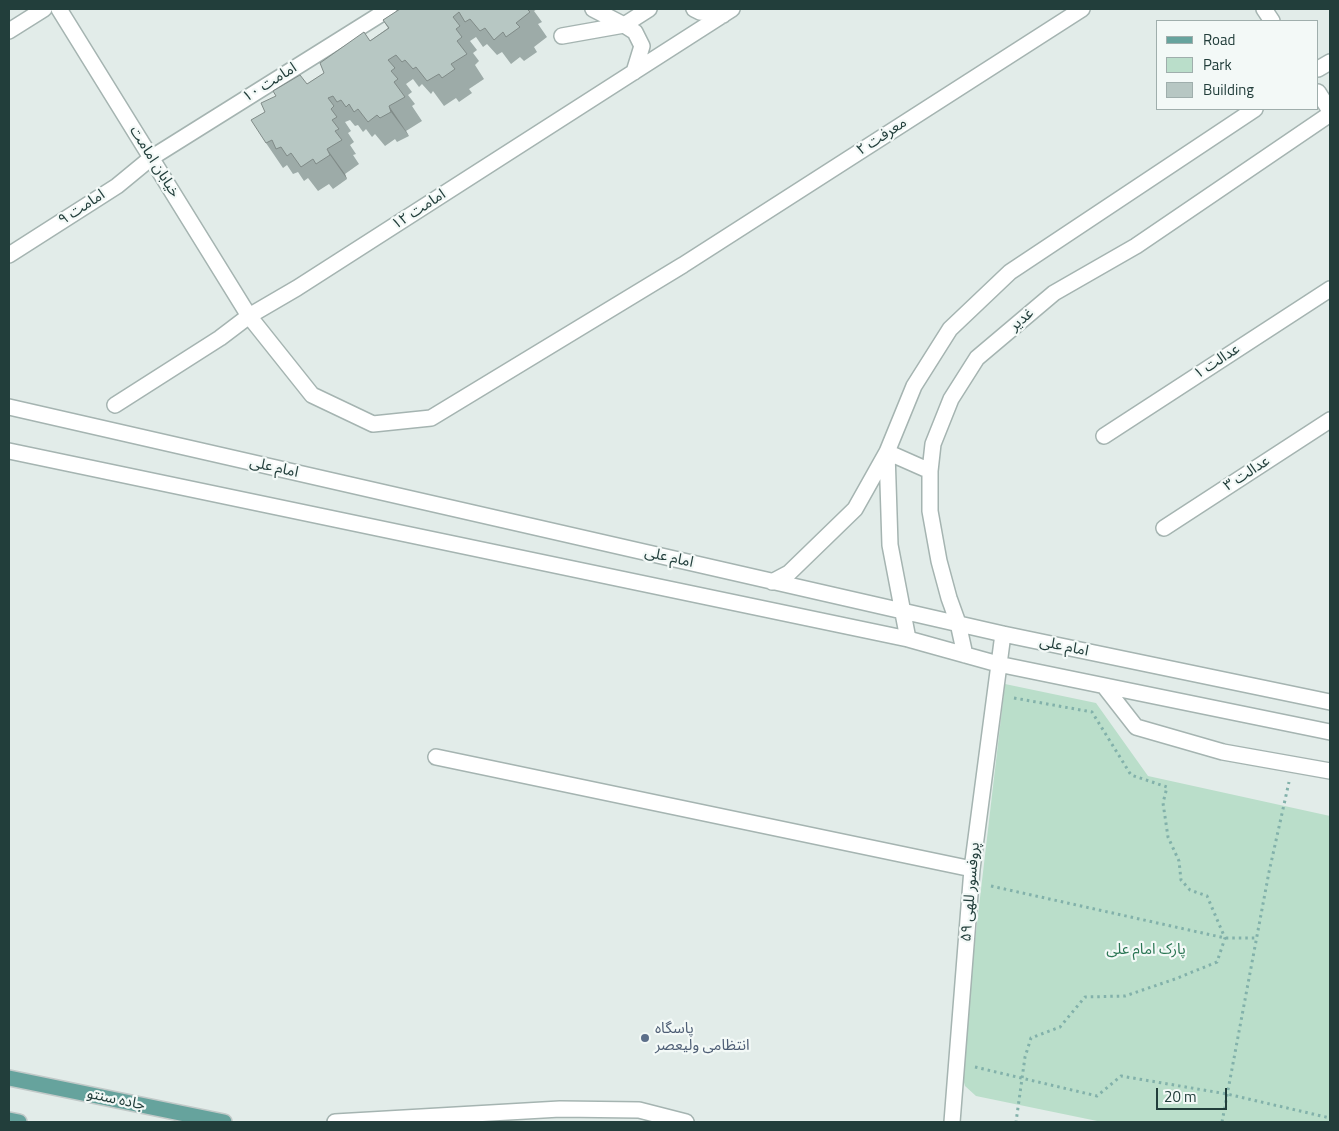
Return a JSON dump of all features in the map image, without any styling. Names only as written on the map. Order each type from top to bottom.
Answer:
[{"type":"main road","name":"جاده سنتو","points":[[9,1078],[224,1122]]},
{"type":"main road","points":[[9,1120],[19,1122]]},
{"type":"street","points":[[9,32],[44,9]]},
{"type":"street","name":"خیابان امامت","points":[[59,9],[250,316]]},
{"type":"street","name":"امامت ۱۰","points":[[151,158],[390,9]]},
{"type":"street","points":[[593,9],[624,24],[635,32],[642,46],[634,72]]},
{"type":"street","points":[[562,36],[624,24],[649,9]]},
{"type":"street","points":[[694,9],[700,12],[728,12]]},
{"type":"street","name":"معرفت ۲","points":[[250,316],[312,395],[373,424],[431,418],[683,265],[1082,9]]},
{"type":"street","points":[[1264,9],[1271,20]]},
{"type":"street","name":"امامت ۱۲","points":[[115,405],[220,338],[250,316],[298,288],[728,12]]},
{"type":"street","points":[[1319,68],[1330,62]]},
{"type":"street","points":[[1319,94],[1330,111]]},
{"type":"street","points":[[772,582],[789,572],[855,509],[887,452],[914,386],[950,330],[1010,272],[1253,110]]},
{"type":"street","name":"غدیر","points":[[965,655],[958,623],[948,598],[938,561],[930,511],[930,471],[933,444],[951,399],[978,358],[1054,293],[1136,246],[1330,114]]},
{"type":"street","name":"امامت ۹","points":[[9,255],[117,186],[151,158]]},
{"type":"street","name":"عدالت ۱","points":[[1104,436],[1330,289]]},
{"type":"street","name":"امام علی","points":[[9,407],[1003,634],[1330,702]]},
{"type":"street","name":"عدالت ۳","points":[[1164,528],[1330,420]]},
{"type":"street","name":"امام علی","points":[[9,451],[908,639],[998,664],[1330,732]]},
{"type":"street","points":[[887,452],[930,471]]},
{"type":"street","points":[[887,452],[890,546],[908,639]]},
{"type":"street","name":"پروفسور للهی ۵۹","points":[[956,1122],[971,876],[1003,634]]},
{"type":"street","points":[[1104,686],[1136,727],[1222,752],[1330,771]]},
{"type":"street","points":[[436,757],[971,876]]},
{"type":"street","points":[[335,1122],[560,1109],[639,1110],[686,1122]]},
{"type":"path","points":[[1012,708],[1013,698],[1092,712],[1131,775],[1167,787],[1163,803],[1168,837],[1179,861],[1181,880],[1190,890],[1207,896],[1225,938],[1217,962],[1125,996],[1085,998],[1060,1027],[1031,1038],[1025,1057],[1016,1122]]},
{"type":"path","points":[[1222,1122],[1292,764]]},
{"type":"path","points":[[971,876],[991,886],[1225,938],[1257,938]]},
{"type":"path","points":[[990,896],[992,876]]},
{"type":"path","points":[[970,1066],[1097,1096],[1121,1076],[1227,1094],[1330,1118]]},
{"type":"green space","name":"پارک امام علی","points":[[1005,684],[1096,703],[1148,776],[1330,816],[1330,1122],[1102,1122],[976,1096],[965,1086],[960,1069]]},
{"type":"building","points":[[400,9],[527,9],[530,12],[516,23],[520,27],[506,37],[503,32],[494,40],[485,28],[480,31],[470,19],[465,22],[459,12],[453,17],[460,26],[456,29],[462,37],[457,41],[467,54],[451,64],[455,69],[442,78],[439,74],[427,81],[416,67],[413,69],[405,60],[402,62],[396,55],[388,60],[395,68],[391,71],[398,79],[394,82],[405,97],[389,106],[391,112],[380,118],[377,115],[368,122],[358,109],[354,112],[349,104],[346,107],[341,100],[337,102],[333,96],[328,98],[334,106],[331,109],[337,117],[332,120],[339,129],[335,131],[342,140],[327,149],[330,155],[316,164],[313,159],[301,167],[291,153],[287,156],[281,147],[276,149],[272,140],[266,143],[251,120],[265,112],[261,103],[276,96],[273,91],[300,75],[307,84],[324,73],[320,63],[364,32],[370,41],[389,28],[383,20]]},
{"type":"place","name":"پاسگاه انتظامی ولیعصر","points":[[645,1038]]}]
